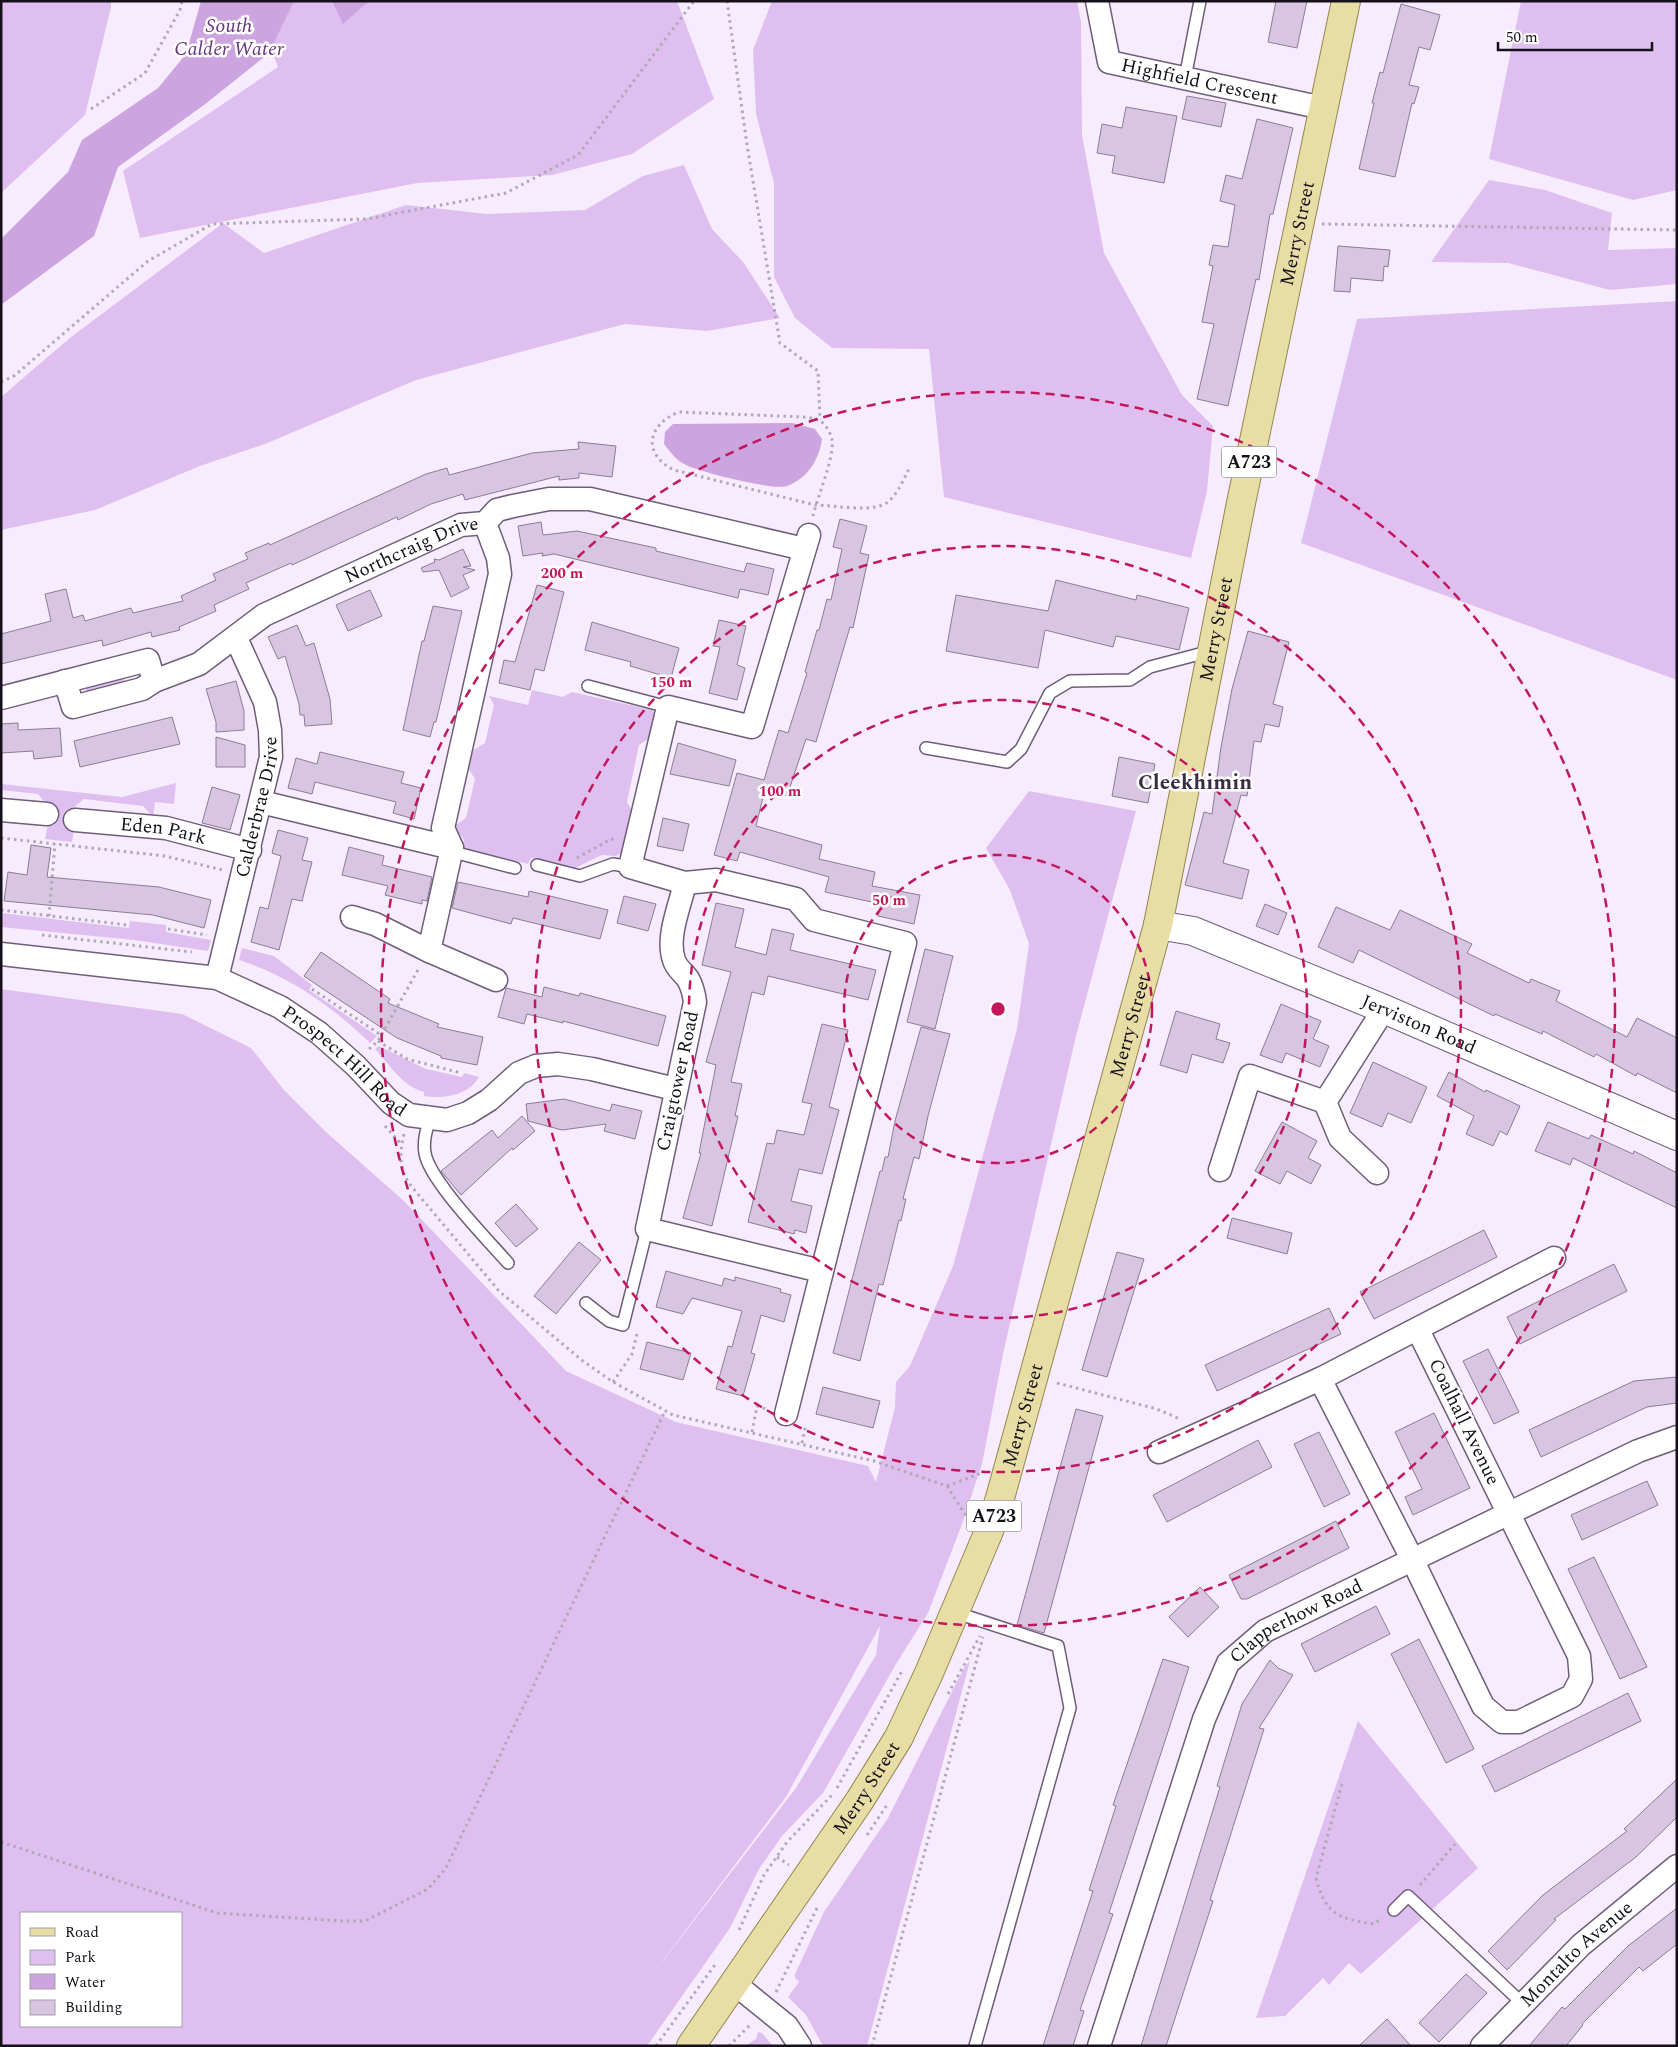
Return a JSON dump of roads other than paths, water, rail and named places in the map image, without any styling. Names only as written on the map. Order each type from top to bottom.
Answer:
[{"type":"main road","name":"Merry Street","points":[[691,2046],[860,1800],[898,1737],[984,1543],[1000,1498],[1158,925],[1211,651],[1346,1]]},
{"type":"main road","name":"Jerviston Road","points":[[1158,925],[1193,931],[1384,1009],[1677,1136]]},
{"type":"street","name":"Highfield Crescent","points":[[1097,1],[1108,62],[1323,108]]},
{"type":"street","name":"Northcraig Drive","points":[[1,698],[148,660],[154,681],[199,664],[264,616],[461,525],[485,522],[497,510],[513,506],[549,499],[590,499],[806,541],[752,727],[668,706]]},
{"type":"street","points":[[429,951],[452,848],[443,828],[500,574],[498,558],[485,522]]},
{"type":"street","name":"Calderbrae Drive","points":[[217,978],[244,875],[271,757],[270,730],[265,702],[236,638]]},
{"type":"street","points":[[668,706],[630,867],[685,883],[716,880],[796,900],[814,920],[905,943],[820,1271],[786,1414]]},
{"type":"street","points":[[261,802],[452,848]]},
{"type":"street","points":[[1,810],[47,814]]},
{"type":"street","name":"Eden Park","points":[[75,820],[166,828],[250,850]]},
{"type":"street","name":"Craigtower Road","points":[[647,1229],[675,1089],[695,1002],[690,985],[674,962],[671,951],[671,941],[685,883]]},
{"type":"street","points":[[352,917],[376,924],[429,951],[496,980]]},
{"type":"street","name":"Prospect Hill Road","points":[[1,954],[217,978],[280,1007],[319,1032],[356,1066],[391,1103],[420,1117],[447,1120],[468,1114],[489,1100],[519,1073],[558,1064],[592,1068],[675,1089]]},
{"type":"street","points":[[1325,1102],[1384,1009]]},
{"type":"street","points":[[1220,1170],[1250,1076],[1325,1102],[1340,1138],[1377,1173]]},
{"type":"street","points":[[647,1229],[820,1271]]},
{"type":"street","points":[[1159,1452],[1320,1379],[1554,1258]]},
{"type":"street","name":"Coalhall Avenue","points":[[1412,1560],[1483,1706],[1502,1722],[1519,1722],[1572,1696],[1581,1679],[1579,1656],[1418,1330]]},
{"type":"street","points":[[1320,1379],[1412,1560]]},
{"type":"street","name":"Clapperhow Road","points":[[1099,2046],[1204,1719],[1228,1663],[1265,1631],[1638,1451],[1677,1437]]},
{"type":"street","name":"Montalto Avenue","points":[[1482,2046],[1522,2003],[1581,1945],[1677,1866]]},
{"type":"street","points":[[735,1984],[787,2026],[800,2046]]},
{"type":"lane","points":[[1185,78],[1200,1]]},
{"type":"lane","points":[[926,748],[1007,762],[1021,749],[1050,693],[1070,681],[1130,680],[1150,667],[1211,651]]},
{"type":"lane","points":[[588,686],[668,706]]},
{"type":"lane","points":[[452,848],[462,854],[515,868]]},
{"type":"lane","points":[[537,865],[580,876],[613,864],[630,867]]},
{"type":"lane","points":[[420,1117],[425,1154],[432,1173],[508,1263]]},
{"type":"lane","points":[[586,1303],[609,1321],[623,1325],[647,1229]]},
{"type":"lane","points":[[954,1612],[1058,1646],[1070,1708],[975,2046]]},
{"type":"lane","points":[[1394,1910],[1408,1896],[1522,2003]]},
{"type":"water","name":"South Calder Water","points":[[201,1],[294,1],[269,53],[204,105],[118,167],[94,236],[1,305],[1,239],[68,172],[82,140],[158,88],[186,54]]},
{"type":"water","name":"South Calder Water","points":[[332,1],[369,1],[343,24]]},
{"type":"water","points":[[792,423],[815,429],[822,439],[815,461],[807,473],[787,486],[768,486],[694,468],[680,461],[664,444],[665,432],[673,424]]},
{"type":"district","name":"Cleekhimin","points":[[1195,783]]}]
